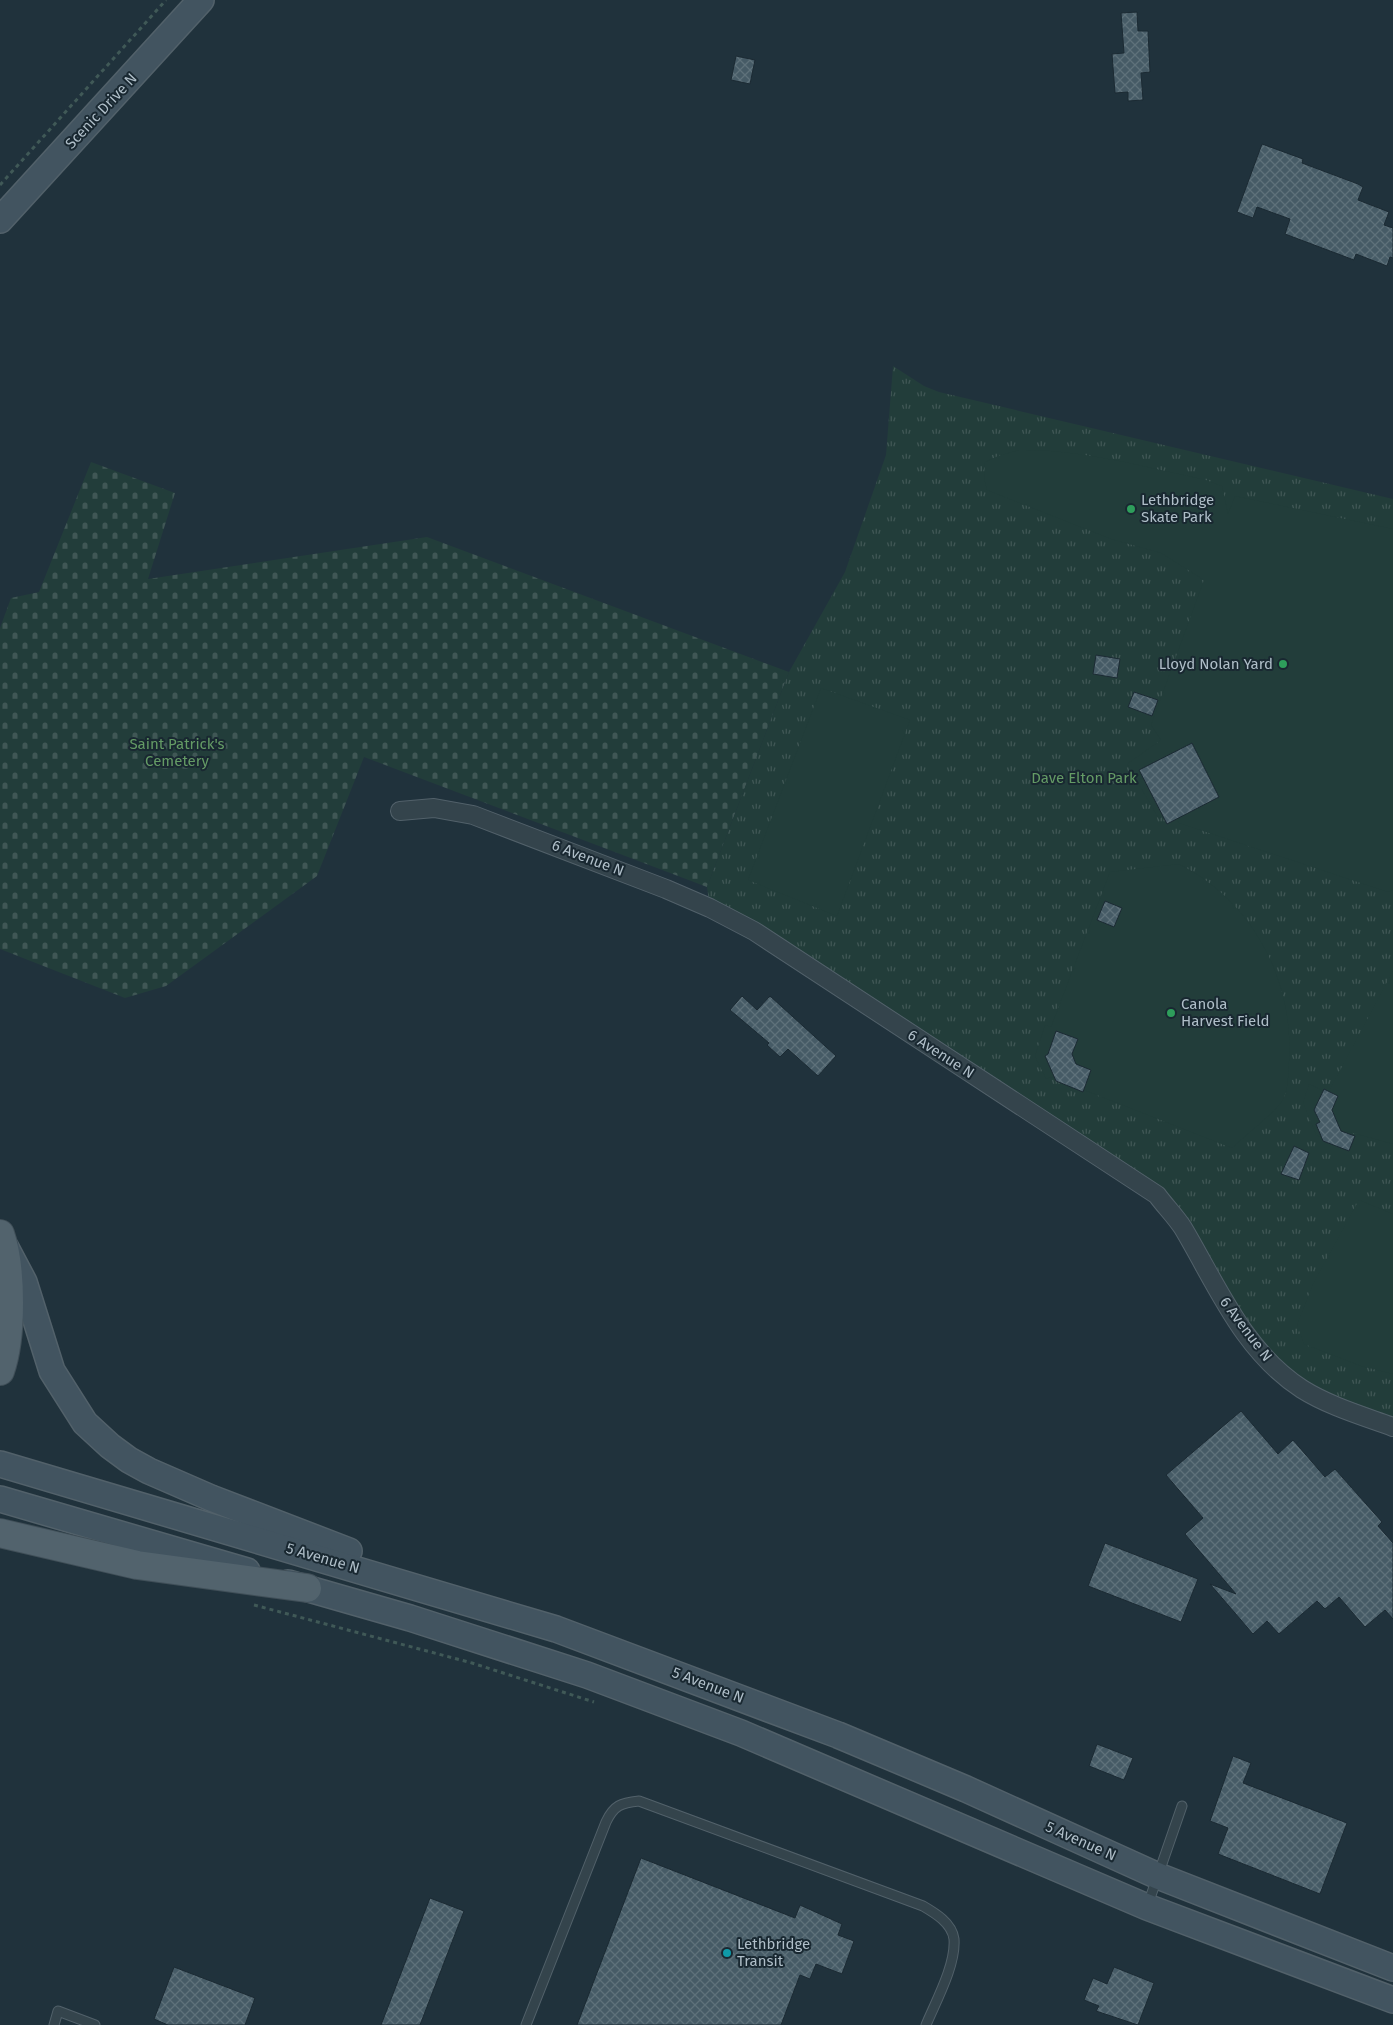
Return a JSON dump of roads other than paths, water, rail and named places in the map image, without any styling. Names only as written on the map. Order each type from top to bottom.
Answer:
[{"type":"main road","name":"Scenic Drive N","points":[[0,220],[201,0]]},
{"type":"main road","points":[[0,1371],[10,1311],[1,1236]]},
{"type":"main road","points":[[1,1236],[24,1282],[52,1370],[86,1423],[110,1446],[128,1460],[148,1470],[211,1498],[342,1548],[411,1584]]},
{"type":"main road","name":"5 Avenue N","points":[[0,1464],[411,1584],[556,1629],[838,1735],[966,1789],[1158,1876],[1393,1968]]},
{"type":"main road","points":[[0,1499],[410,1618],[578,1672],[741,1733],[1147,1907],[1388,2000]]},
{"type":"main road","points":[[0,1534],[137,1565],[307,1588]]},
{"type":"street","name":"6 Avenue N","points":[[400,811],[434,808],[456,810],[496,822],[666,889],[754,932],[1157,1195],[1182,1226],[1226,1306],[1246,1335],[1271,1363],[1301,1388],[1320,1398],[1393,1427]]},
{"type":"lane","points":[[526,2025],[612,1808],[622,1803],[639,1801],[923,1906],[936,1913],[946,1923],[954,1939],[950,1966],[926,2025]]},
{"type":"lane","points":[[1147,1907],[1182,1806]]},
{"type":"lane","points":[[54,2025],[58,2010],[95,2025]]},
{"type":"place","name":"Lethbridge Skate Park","points":[[1131,509]]},
{"type":"place","name":"Lloyd Nolan Yard","points":[[1283,664]]},
{"type":"place","name":"Canola Harvest Field","points":[[1171,1013]]},
{"type":"place","name":"Lethbridge Transit","points":[[727,1953]]},
{"type":"park label","name":"Saint Patrick's Cemetery","points":[[177,752]]},
{"type":"park label","name":"Dave Elton Park","points":[[1084,778]]}]
